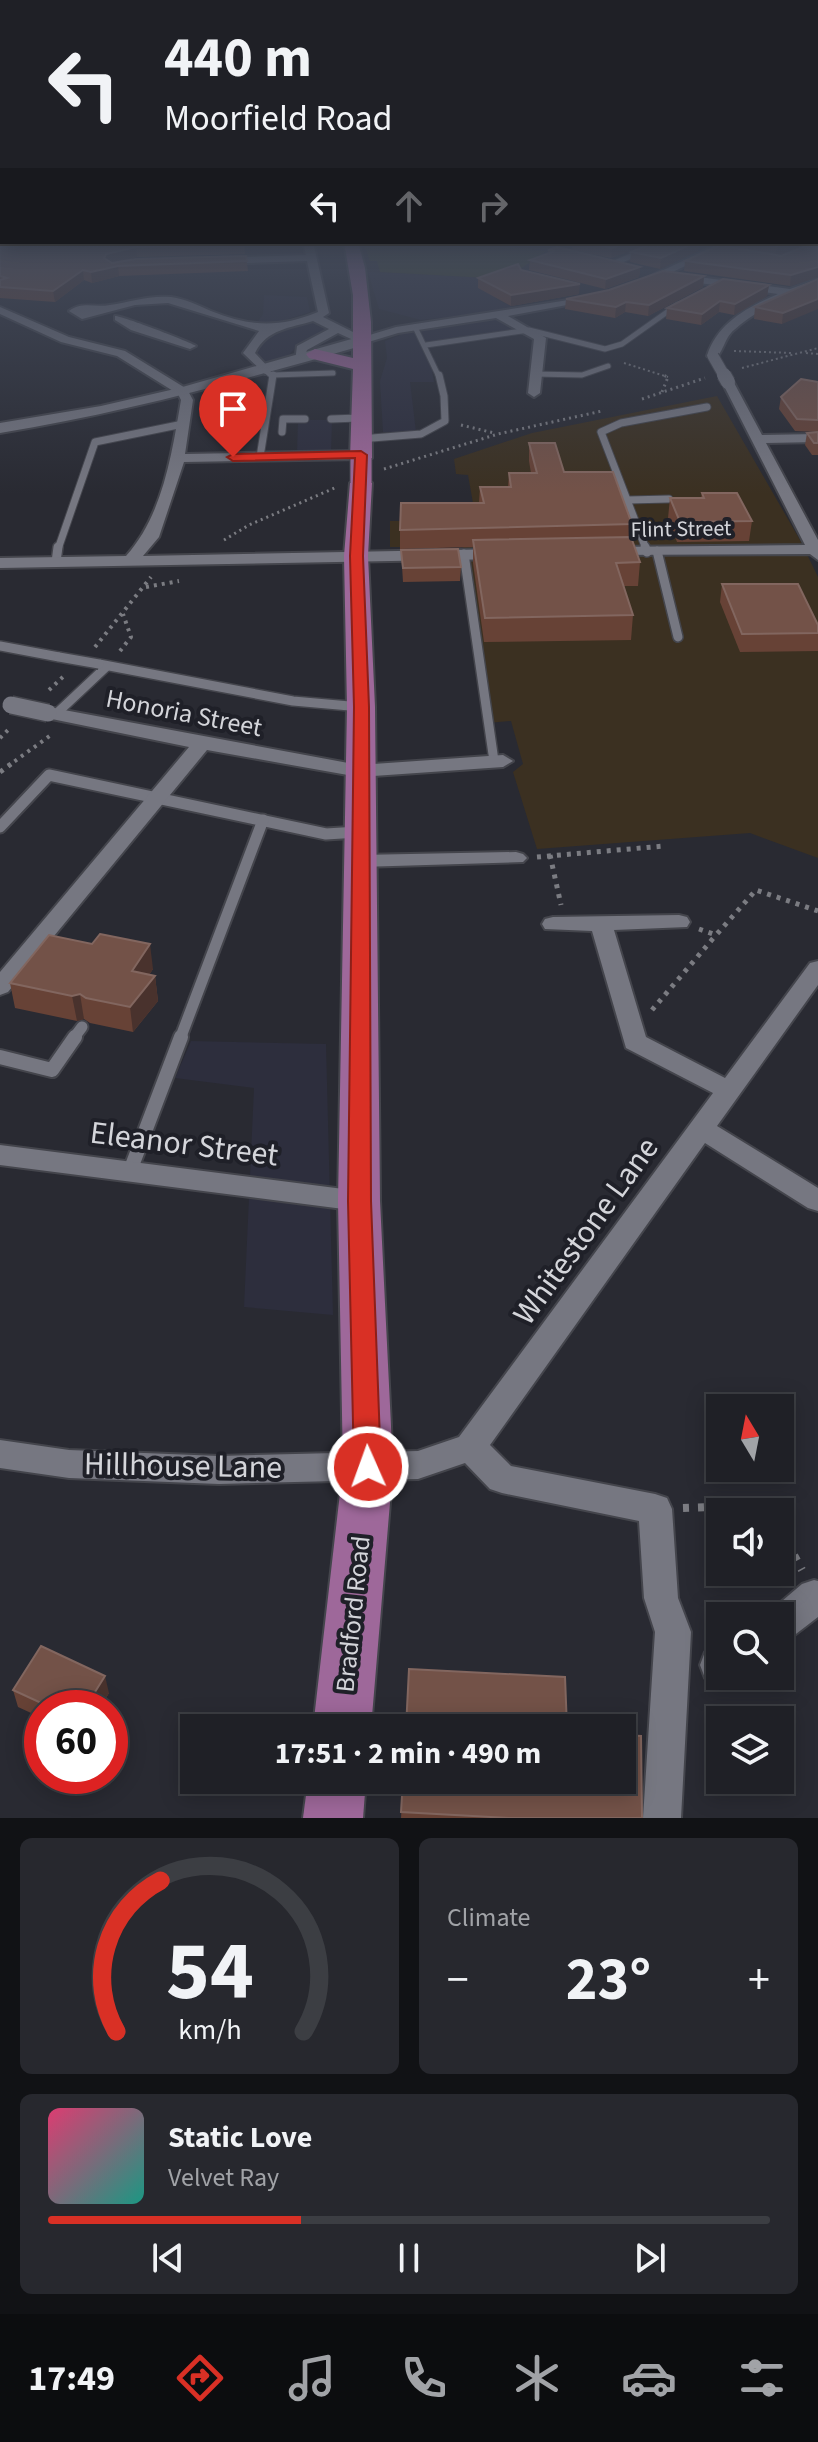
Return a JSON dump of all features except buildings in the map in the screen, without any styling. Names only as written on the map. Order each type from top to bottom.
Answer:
[{"type":"main road","points":[[359,325],[363,332]]},
{"type":"main road","points":[[362,325],[363,332]]},
{"type":"main road","name":"Bradford Road","points":[[343,1714],[368,1467],[359,1201],[361,707],[356,556],[361,483],[359,418],[363,332]]},
{"type":"main road","points":[[307,357],[361,366]]},
{"type":"main road","points":[[333,1818],[336,1794]]},
{"type":"street","points":[[32,325],[78,344],[121,353],[183,392],[187,400],[178,458],[151,537],[130,561]]},
{"type":"street","points":[[130,325],[190,346]]},
{"type":"street","points":[[248,325],[267,330]]},
{"type":"street","points":[[269,373],[249,353],[253,342],[267,330],[286,325]]},
{"type":"street","points":[[330,325],[363,332],[429,325]]},
{"type":"street","points":[[519,325],[540,338],[534,393]]},
{"type":"street","points":[[733,325],[723,330],[713,353],[817,551]]},
{"type":"street","points":[[121,332],[135,328]]},
{"type":"street","points":[[307,357],[301,348],[338,329]]},
{"type":"street","points":[[0,428],[101,411],[269,373],[363,332],[396,330]]},
{"type":"street","points":[[78,344],[107,336]]},
{"type":"street","points":[[758,439],[818,438]]},
{"type":"street","points":[[178,458],[361,451]]},
{"type":"street","name":"Flint Street","points":[[586,553],[817,551]]},
{"type":"street","points":[[0,563],[525,553]]},
{"type":"street","name":"Honoria Street","points":[[6,704],[54,710],[202,744],[359,771],[499,761]]},
{"type":"street","points":[[0,987],[202,744]]},
{"type":"street","points":[[360,847],[516,858]]},
{"type":"street","points":[[559,924],[679,922]]},
{"type":"street","points":[[601,924],[635,1042],[730,1091]]},
{"type":"street","name":"Whitestone Lane","points":[[470,1447],[818,968]]},
{"type":"street","points":[[702,1129],[818,1201]]},
{"type":"street","name":"Eleanor Street","points":[[0,1155],[359,1201]]},
{"type":"street","points":[[368,1467],[418,1465],[470,1447],[502,1479],[655,1509],[661,1598],[673,1632],[662,1818]]},
{"type":"street","name":"Hillhouse Lane","points":[[0,1454],[69,1464],[204,1469],[368,1467]]},
{"type":"street","points":[[794,1614],[816,1598]]},
{"type":"lane","points":[[426,345],[529,330],[603,352],[622,344],[645,325]]},
{"type":"lane","points":[[361,451],[421,434],[445,421],[446,406],[426,345],[415,327]]},
{"type":"lane","points":[[535,374],[582,375],[608,366]]},
{"type":"lane","points":[[260,457],[269,373],[333,373]]},
{"type":"lane","points":[[678,637],[652,552],[601,432],[621,423],[707,407]]},
{"type":"lane","points":[[331,419],[359,418]]},
{"type":"lane","points":[[282,432],[283,419],[305,419]]},
{"type":"lane","points":[[56,562],[56,554],[95,442],[183,424]]},
{"type":"lane","points":[[628,500],[669,499]]},
{"type":"lane","points":[[464,554],[499,761]]},
{"type":"lane","points":[[0,646],[293,701],[361,707]]},
{"type":"lane","points":[[54,710],[102,666]]},
{"type":"lane","points":[[0,827],[49,775],[326,834],[360,847]]},
{"type":"lane","points":[[130,1171],[263,820]]},
{"type":"lane","points":[[0,1057],[52,1070],[82,1027]]},
{"type":"path","points":[[736,369],[818,348]]},
{"type":"path","points":[[603,352],[668,377],[662,393]]},
{"type":"path","points":[[713,353],[818,354]]},
{"type":"path","points":[[638,400],[708,377]]},
{"type":"path","points":[[425,454],[615,408]]},
{"type":"path","points":[[445,421],[498,434]]},
{"type":"path","points":[[90,653],[123,613],[131,637],[102,666]]},
{"type":"path","points":[[0,772],[49,736],[54,710],[75,665]]},
{"type":"path","points":[[516,858],[664,846]]},
{"type":"path","points":[[550,855],[559,924]]},
{"type":"path","points":[[632,1032],[756,890],[818,911]]},
{"type":"path","points":[[679,922],[716,935]]},
{"type":"path","points":[[655,1509],[706,1507]]},
{"type":"path","points":[[794,1556],[816,1598]]},
{"type":"shaded area","points":[[292,325],[324,325],[332,329],[296,347],[286,358],[266,365],[256,353],[258,341],[271,331]]},
{"type":"shaded area","points":[[450,325],[513,325],[523,330],[421,345],[426,358],[435,358],[438,369],[432,370],[434,382],[410,382],[416,432],[383,432],[380,381],[387,358],[385,341],[407,332]]},
{"type":"shaded area","points":[[717,396],[818,577],[818,858],[750,833],[537,849],[513,772],[523,764],[511,721],[487,723],[463,547],[390,547],[390,521],[476,520],[468,475],[456,474],[454,459],[532,433]]},
{"type":"shaded area","points":[[298,420],[332,420],[331,453],[297,453]]},
{"type":"shaded area","points":[[191,1041],[326,1044],[333,1315],[244,1307],[254,1088],[175,1078]]},
{"type":"route","points":[[233,457],[361,455],[356,556],[361,707],[359,1201],[368,1467]]}]
